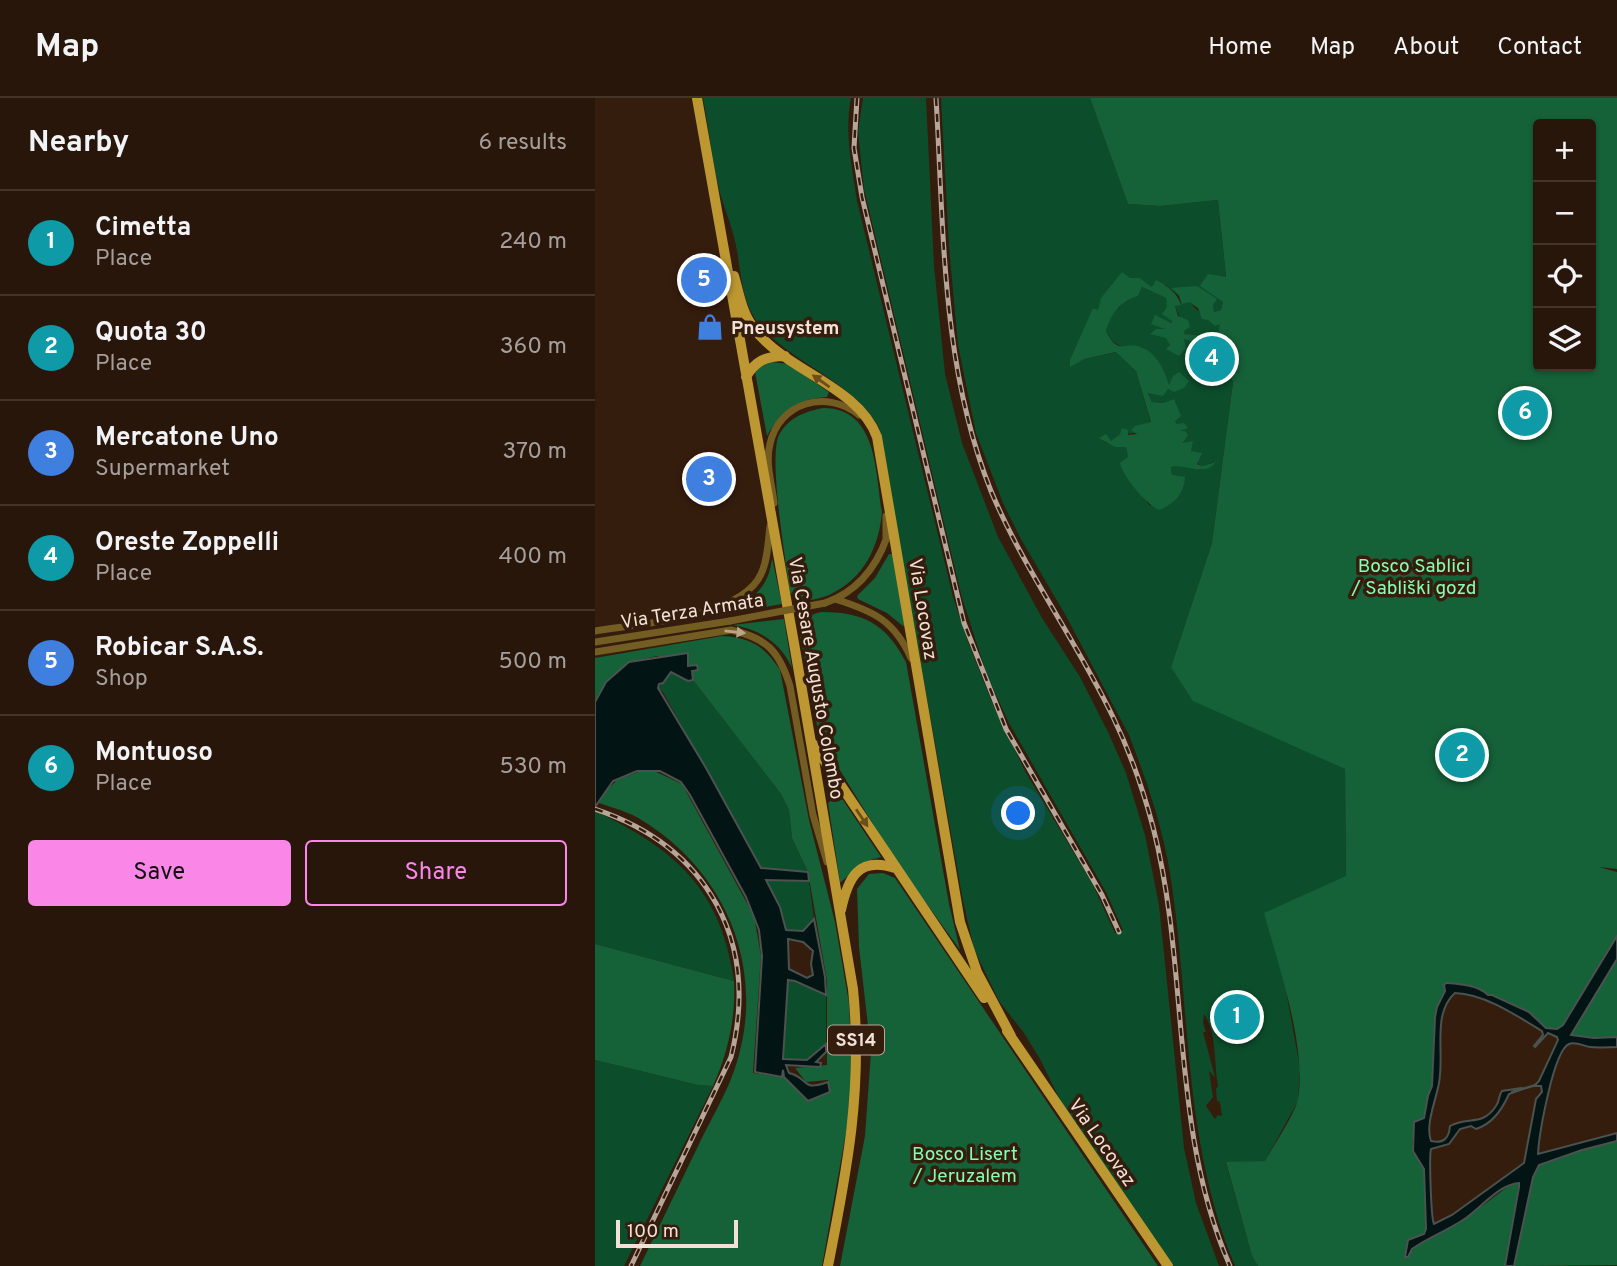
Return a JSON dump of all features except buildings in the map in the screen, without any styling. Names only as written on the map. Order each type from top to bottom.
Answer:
[{"type":"main road","name":"Via Cesare Augusto Colombo","points":[[697,98],[811,741],[855,1016],[856,1095],[848,1164],[828,1266]]},
{"type":"main road","name":"Via Locovaz","points":[[721,238],[747,316],[760,336],[849,400],[873,425],[893,520],[915,666],[960,922],[977,972],[1011,1036]]},
{"type":"main road","points":[[746,377],[758,362],[773,356],[785,356]]},
{"type":"main road","name":"Via Locovaz","points":[[811,741],[1168,1266]]},
{"type":"main road","points":[[840,916],[847,887],[859,870],[875,864],[895,868]]},
{"type":"street","name":"Via Locovaz","points":[[774,531],[774,501],[768,454],[770,442],[780,421],[789,411],[820,400],[834,402],[852,410],[871,433],[886,516],[886,540]]},
{"type":"street","name":"Via Terza Armata","points":[[595,631],[692,616],[722,607],[744,594],[761,576],[768,548],[771,514]]},
{"type":"street","name":"Via Terza Armata","points":[[595,642],[730,621],[835,599],[867,575],[875,565],[893,520]]},
{"type":"street","points":[[835,599],[866,609],[889,623],[903,641],[915,666]]},
{"type":"street","name":"Via Terza Armata","points":[[595,652],[731,630],[763,641],[775,652],[784,667],[790,686],[813,815],[834,882]]},
{"type":"green space","points":[[703,98],[851,98],[849,137],[857,201],[953,597],[992,702],[1025,771],[1092,883],[1115,933],[1123,930],[1106,892],[1009,723],[987,675],[962,598],[864,189],[858,132],[863,98],[926,98],[934,266],[945,374],[962,443],[998,537],[1042,618],[1080,677],[1126,773],[1145,835],[1159,905],[1184,1148],[1196,1203],[1219,1266],[1173,1266],[1064,1108],[1040,1059],[999,1001],[974,949],[963,901],[879,428],[856,399],[780,344],[766,332],[750,310],[733,233],[717,181]]},
{"type":"green space","points":[[941,98],[1090,98],[1128,204],[1160,206],[1218,200],[1226,278],[1214,295],[1223,302],[1221,310],[1214,312],[1213,305],[1189,302],[1208,320],[1220,323],[1222,362],[1233,382],[1212,543],[1171,667],[1291,744],[1345,769],[1346,876],[1286,991],[1300,1068],[1298,1101],[1265,1161],[1226,1163],[1252,1256],[1258,1266],[1235,1266],[1205,1170],[1191,1072],[1170,873],[1153,802],[1129,735],[1066,616],[1021,539],[1003,503],[976,433],[958,345],[949,246]],"holes":[[[1140,278],[1152,287],[1166,285],[1179,296],[1181,304],[1175,306],[1185,330],[1184,334],[1198,335],[1209,347],[1184,339],[1167,349],[1170,345],[1163,330],[1172,321],[1166,298],[1142,287],[1138,296],[1117,309],[1106,331],[1112,341],[1120,346],[1142,347],[1169,386],[1184,388],[1148,392],[1152,402],[1164,403],[1177,424],[1187,428],[1176,432],[1187,435],[1183,444],[1197,463],[1202,466],[1215,462],[1202,470],[1181,465],[1171,467],[1172,476],[1150,506],[1134,485],[1126,447],[1104,442],[1110,442],[1120,434],[1139,433],[1151,423],[1136,371],[1117,352],[1084,359],[1094,308],[1098,311]],[[1204,1014],[1213,1040],[1217,1101],[1220,1102],[1222,1116],[1218,1115],[1215,1119],[1206,1106],[1213,1097],[1209,1071],[1215,1077],[1203,1032],[1206,1032]]]},
{"type":"green space","name":"Bosco Sablici / Sabliški gozd","points":[[1090,98],[1617,98],[1617,869],[1599,867],[1617,872],[1617,936],[1563,1025],[1557,1029],[1546,1028],[1529,1012],[1492,995],[1471,987],[1446,983],[1435,1017],[1432,1086],[1424,1118],[1417,1120],[1412,1143],[1413,1151],[1424,1169],[1426,1229],[1424,1234],[1408,1240],[1405,1257],[1418,1245],[1462,1221],[1510,1185],[1519,1183],[1505,1266],[1258,1266],[1252,1256],[1226,1162],[1265,1161],[1296,1105],[1300,1078],[1290,1006],[1264,913],[1346,876],[1345,769],[1193,701],[1171,667],[1212,543],[1233,382],[1219,347],[1220,324],[1215,326],[1202,319],[1198,308],[1189,302],[1182,304],[1179,295],[1171,288],[1197,286],[1217,299],[1213,305],[1214,312],[1221,310],[1223,302],[1200,286],[1208,274],[1226,277],[1218,200],[1160,206],[1128,204]]},
{"type":"green space","points":[[1122,272],[1130,278],[1140,278],[1152,287],[1156,280],[1168,287],[1181,305],[1175,306],[1178,316],[1188,320],[1190,327],[1184,334],[1198,335],[1209,341],[1210,348],[1184,339],[1186,348],[1179,356],[1166,349],[1170,345],[1166,338],[1150,334],[1156,329],[1165,329],[1151,324],[1155,315],[1171,323],[1172,321],[1162,314],[1167,307],[1166,298],[1142,287],[1138,296],[1117,309],[1106,331],[1118,346],[1137,346],[1152,354],[1163,369],[1169,385],[1173,376],[1179,372],[1189,381],[1184,388],[1174,392],[1168,389],[1163,396],[1148,393],[1152,402],[1164,403],[1174,399],[1181,416],[1175,421],[1177,424],[1184,423],[1188,428],[1180,431],[1185,431],[1188,435],[1183,443],[1193,441],[1191,451],[1202,453],[1197,464],[1202,466],[1216,462],[1211,467],[1200,470],[1171,467],[1172,475],[1185,477],[1183,488],[1177,498],[1159,510],[1142,496],[1122,469],[1120,463],[1128,457],[1126,447],[1115,447],[1099,438],[1106,434],[1111,441],[1120,434],[1122,428],[1128,430],[1128,435],[1137,434],[1131,430],[1135,426],[1151,422],[1136,371],[1116,352],[1084,359],[1070,367],[1070,360],[1093,308],[1098,310],[1101,298]]},
{"type":"green space","points":[[772,362],[788,364],[829,392],[827,397],[807,400],[791,408],[778,419],[767,436],[755,372],[759,367]]},
{"type":"green space","points":[[824,408],[842,411],[855,419],[864,431],[875,462],[882,512],[873,549],[861,570],[843,587],[827,596],[798,602],[801,596],[796,599],[790,592],[785,558],[777,487],[776,447],[779,435],[792,420],[804,413]]},
{"type":"green space","points":[[889,554],[893,554],[906,625],[903,626],[887,613],[858,599],[857,596],[875,578]]},
{"type":"green space","points":[[772,558],[782,604],[725,614],[757,592],[767,578]]},
{"type":"green space","points":[[821,612],[850,614],[872,623],[890,638],[906,662],[949,904],[960,950],[895,860],[819,736],[797,619]]},
{"type":"green space","points":[[784,619],[792,668],[775,644],[752,630],[733,625]]},
{"type":"green space","points":[[722,636],[749,641],[763,649],[780,670],[809,820],[835,922],[849,1003],[853,1093],[822,1266],[640,1266],[731,1079],[742,1042],[746,1005],[744,968],[735,934],[720,901],[700,871],[674,844],[638,818],[599,803],[617,780],[652,770],[682,784],[754,916],[761,956],[753,1073],[784,1077],[807,1101],[830,1091],[828,1080],[806,1082],[795,1068],[827,1065],[827,981],[808,872],[792,838],[789,810],[781,794],[693,680],[692,671],[697,666],[688,666],[657,656],[629,662],[607,681],[595,700],[595,658]]},
{"type":"green space","points":[[671,672],[688,681],[693,680],[781,794],[789,810],[792,838],[808,872],[761,868],[663,692],[658,688]]},
{"type":"green space","points":[[834,798],[843,800],[881,857],[864,862],[841,882],[828,803]]},
{"type":"green space","points":[[595,811],[649,841],[671,857],[690,876],[718,921],[728,949],[734,981],[595,944]]},
{"type":"green space","name":"Bosco Lisert / Jeruzalem","points":[[883,873],[895,878],[1158,1266],[840,1266],[865,1136],[871,1052],[859,947],[857,889],[869,874]]},
{"type":"green space","points":[[765,879],[809,881],[814,919],[803,931],[786,930],[784,919]]},
{"type":"green space","points":[[595,944],[734,981],[730,1035],[713,1086],[698,1085],[595,1060]]},
{"type":"green space","points":[[1617,959],[1617,1037],[1571,1035]]},
{"type":"green space","points":[[790,980],[826,995],[826,1044],[807,1060],[783,1060]]},
{"type":"green space","points":[[595,1060],[698,1085],[713,1086],[624,1266],[595,1266]]},
{"type":"green space","points":[[1617,1141],[1617,1265],[1514,1266],[1533,1177],[1539,1165]]},
{"type":"shaded area","points":[[688,653],[688,666],[697,665],[698,670],[692,671],[693,680],[688,681],[671,672],[658,688],[761,868],[808,872],[809,881],[766,880],[780,907],[786,930],[803,931],[814,919],[825,977],[826,995],[788,980],[783,1059],[807,1060],[826,1044],[826,1052],[816,1062],[821,1063],[820,1067],[786,1065],[789,1073],[809,1085],[828,1082],[830,1092],[808,1101],[784,1077],[783,1070],[782,1077],[755,1072],[762,956],[759,930],[746,897],[681,782],[660,771],[637,771],[613,781],[595,807],[595,702],[606,682],[629,662]],"holes":[[[788,939],[803,942],[813,951],[813,975],[807,978],[789,969]]]},
{"type":"shaded area","points":[[1617,936],[1617,959],[1571,1035],[1617,1037],[1617,1047],[1590,1047],[1574,1043],[1563,1050],[1552,1077],[1538,1154],[1617,1133],[1617,1141],[1539,1165],[1533,1177],[1514,1266],[1505,1266],[1519,1183],[1497,1192],[1463,1220],[1418,1245],[1405,1257],[1408,1240],[1424,1234],[1426,1229],[1424,1169],[1413,1151],[1414,1122],[1424,1118],[1432,1086],[1435,1017],[1445,991],[1444,985],[1457,984],[1479,989],[1529,1012],[1546,1028],[1557,1029],[1563,1025]],"holes":[[[1455,993],[1466,994],[1500,1007],[1542,1031],[1543,1035],[1535,1047],[1548,1033],[1558,1040],[1539,1081],[1534,1086],[1541,1086],[1542,1092],[1536,1099],[1524,1163],[1452,1215],[1434,1224],[1431,1149],[1449,1144],[1460,1129],[1471,1126],[1476,1129],[1487,1124],[1500,1111],[1509,1094],[1521,1088],[1502,1091],[1497,1104],[1485,1117],[1450,1126],[1445,1139],[1439,1142],[1431,1141],[1430,1120],[1440,1075],[1442,1017]]]},
{"type":"waterway","points":[[1512,1092],[1536,1085]]},
{"type":"railway","points":[[857,98],[854,148],[862,197],[964,623],[1006,729],[1102,895],[1119,932]]},
{"type":"railway","points":[[936,98],[948,297],[962,395],[975,444],[1004,520],[1113,717],[1145,799],[1164,882],[1172,937],[1197,1159],[1211,1213],[1230,1266]]},
{"type":"railway","points":[[595,809],[634,826],[668,847],[695,874],[716,904],[731,938],[738,975],[738,1015],[731,1057],[631,1266]]},
{"type":"place","name":"Robicar S.A.S.","points":[[704,280]]},
{"type":"place","name":"Pneusystem","points":[[710,327]]},
{"type":"place","name":"Oreste Zoppelli","points":[[1212,359]]},
{"type":"place","name":"Montuoso","points":[[1525,413]]},
{"type":"place","name":"Mercatone Uno","points":[[709,479]]},
{"type":"place","name":"Quota 30","points":[[1462,755]]},
{"type":"place","name":"Cimetta","points":[[1237,1017]]}]
